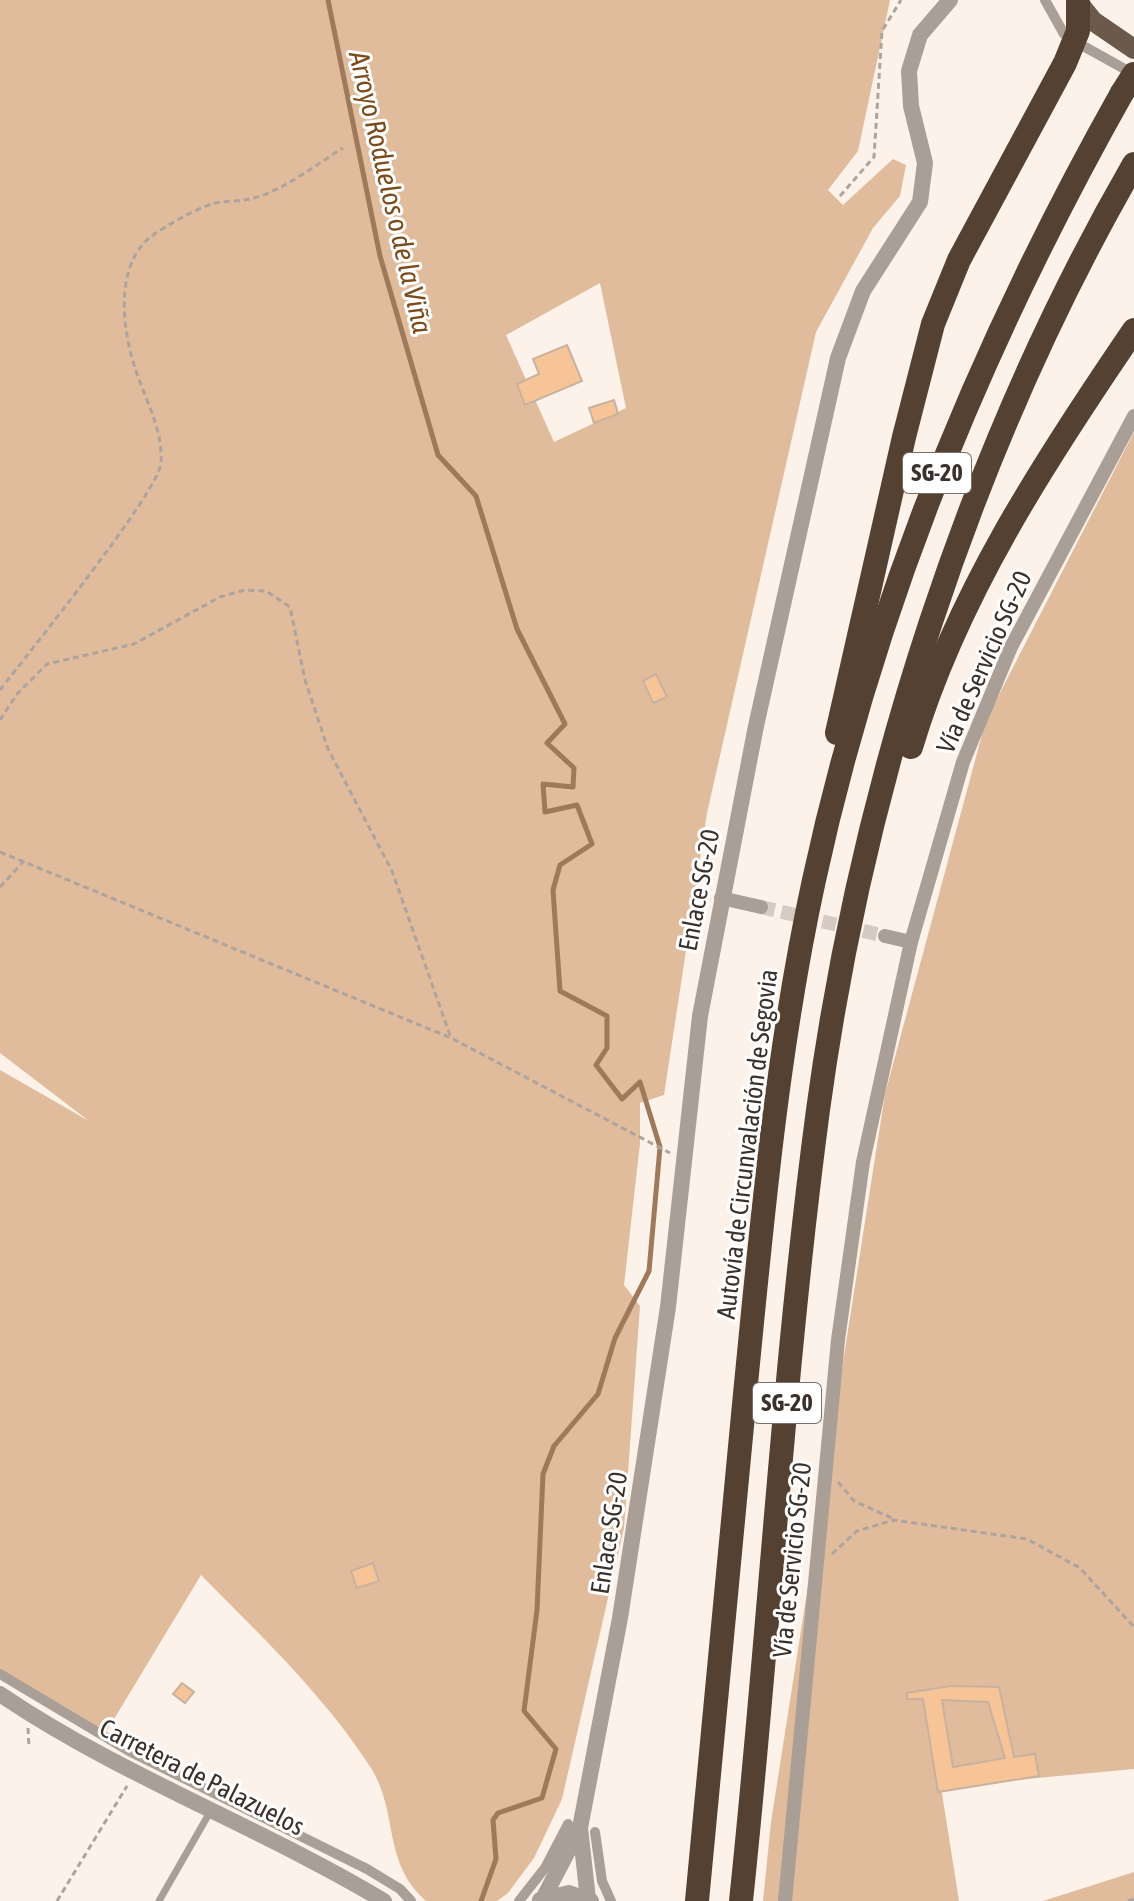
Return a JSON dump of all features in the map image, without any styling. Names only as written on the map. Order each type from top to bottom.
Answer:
[{"type":"highway","points":[[815,878],[838,730],[904,437],[933,324],[959,260],[1065,63],[1078,31],[1077,2]]},
{"type":"highway","name":"Autovía de Circunvalación de Segovia","points":[[697,1901],[761,1215],[787,1016],[815,878],[877,648],[937,475],[995,337],[1051,220],[1130,80]]},
{"type":"highway","name":"SG-20","points":[[741,1901],[792,1344],[818,1109],[855,908],[890,764],[938,603],[977,496],[1083,257],[1134,164]]},
{"type":"highway","points":[[855,908],[883,841],[915,733],[981,578],[1072,421],[1134,330]]},
{"type":"main road","points":[[1077,2],[1106,31],[1134,49]]},
{"type":"street","name":"Enlace SG-20","points":[[590,1900],[581,1828],[620,1618],[668,1307],[700,1016],[721,898],[838,358],[863,291],[920,202],[925,163],[908,89],[913,54],[929,22],[950,0]]},
{"type":"street","points":[[1045,0],[1054,10],[1064,34]]},
{"type":"street","points":[[1085,47],[1130,80]]},
{"type":"street","name":"Vía de Servicio SG-20","points":[[785,1901],[814,1570],[863,1162],[911,942],[963,762],[1011,647],[1134,416]]},
{"type":"street","points":[[721,898],[761,907]]},
{"type":"street","points":[[885,936],[911,942]]},
{"type":"street","points":[[0,1674],[129,1751],[367,1869],[400,1889],[411,1901]]},
{"type":"street","name":"Carretera de Palazuelos","points":[[0,1694],[136,1773],[290,1847],[384,1901]]},
{"type":"street","name":"Enlace SG-20","points":[[541,1899],[581,1828]]},
{"type":"street","points":[[519,1901],[581,1828],[611,1901]]},
{"type":"street","points":[[541,1899],[569,1893],[590,1900]]},
{"type":"lane","points":[[159,1901],[211,1810]]},
{"type":"path","points":[[840,196],[874,157],[878,143],[878,58],[882,31],[901,0]]},
{"type":"path","points":[[0,690],[126,523],[161,467],[159,432],[135,367],[126,313],[124,286],[130,264],[145,241],[211,204],[253,199],[276,189],[343,148]]},
{"type":"path","points":[[0,720],[17,694],[47,664],[134,644],[220,597],[245,590],[266,591],[290,607],[305,680],[328,749],[392,871],[451,1038]]},
{"type":"path","points":[[0,852],[451,1038],[684,1160]]},
{"type":"path","points":[[0,887],[24,861]]},
{"type":"path","points":[[825,1467],[854,1501],[894,1520],[1027,1539],[1080,1568],[1134,1627]]},
{"type":"path","points":[[814,1570],[857,1531],[894,1520]]},
{"type":"path","points":[[57,1901],[136,1773]]},
{"type":"path","points":[[1128,1901],[1134,1899]]},
{"type":"shaded area","points":[[0,0],[890,0],[858,151],[828,190],[843,205],[893,159],[906,165],[900,196],[873,228],[816,332],[707,813],[664,1095],[640,1103],[640,1143],[624,1285],[640,1306],[624,1528],[562,1799],[534,1858],[508,1893],[497,1901],[426,1901],[412,1886],[397,1854],[380,1785],[353,1741],[269,1644],[201,1575],[105,1734],[0,1674],[0,1070],[89,1121],[0,1053]],"holes":[[[600,283],[626,408],[554,442],[506,335]]]},
{"type":"shaded area","points":[[1134,432],[1134,1769],[941,1787],[959,1901],[763,1901],[771,1822],[885,1094],[986,720]]},
{"type":"shaded area","points":[[1134,1872],[1134,1901],[1043,1901]]},
{"type":"building","points":[[567,345],[582,381],[525,405],[517,384],[539,374],[533,359]]},
{"type":"building","points":[[614,400],[618,414],[594,423],[589,408]]},
{"type":"building","points":[[656,674],[667,697],[653,703],[643,681]]},
{"type":"building","points":[[373,1563],[379,1581],[357,1588],[351,1571]]},
{"type":"building","points":[[182,1683],[194,1692],[185,1703],[173,1694]]},
{"type":"building","points":[[950,1686],[999,1687],[1014,1757],[1035,1754],[1039,1776],[938,1792],[923,1699],[907,1699],[907,1693]],"holes":[[[942,1700],[988,1702],[1005,1758],[953,1767]]]},
{"type":"waterway","name":"Arroyo Roduelos o de la Viña","points":[[328,0],[380,256],[438,455],[476,496],[517,629],[565,724],[547,743],[574,768],[573,787],[543,784],[545,812],[577,805],[592,844],[560,865],[553,890],[560,991],[607,1016],[607,1048],[596,1065],[622,1099],[640,1082],[660,1147],[649,1271],[615,1338],[598,1394],[554,1446],[543,1474],[537,1610],[524,1711],[556,1749],[542,1798],[498,1813],[493,1820],[496,1859],[481,1901]]},
{"type":"tunnel","points":[[761,907],[885,936]]}]
